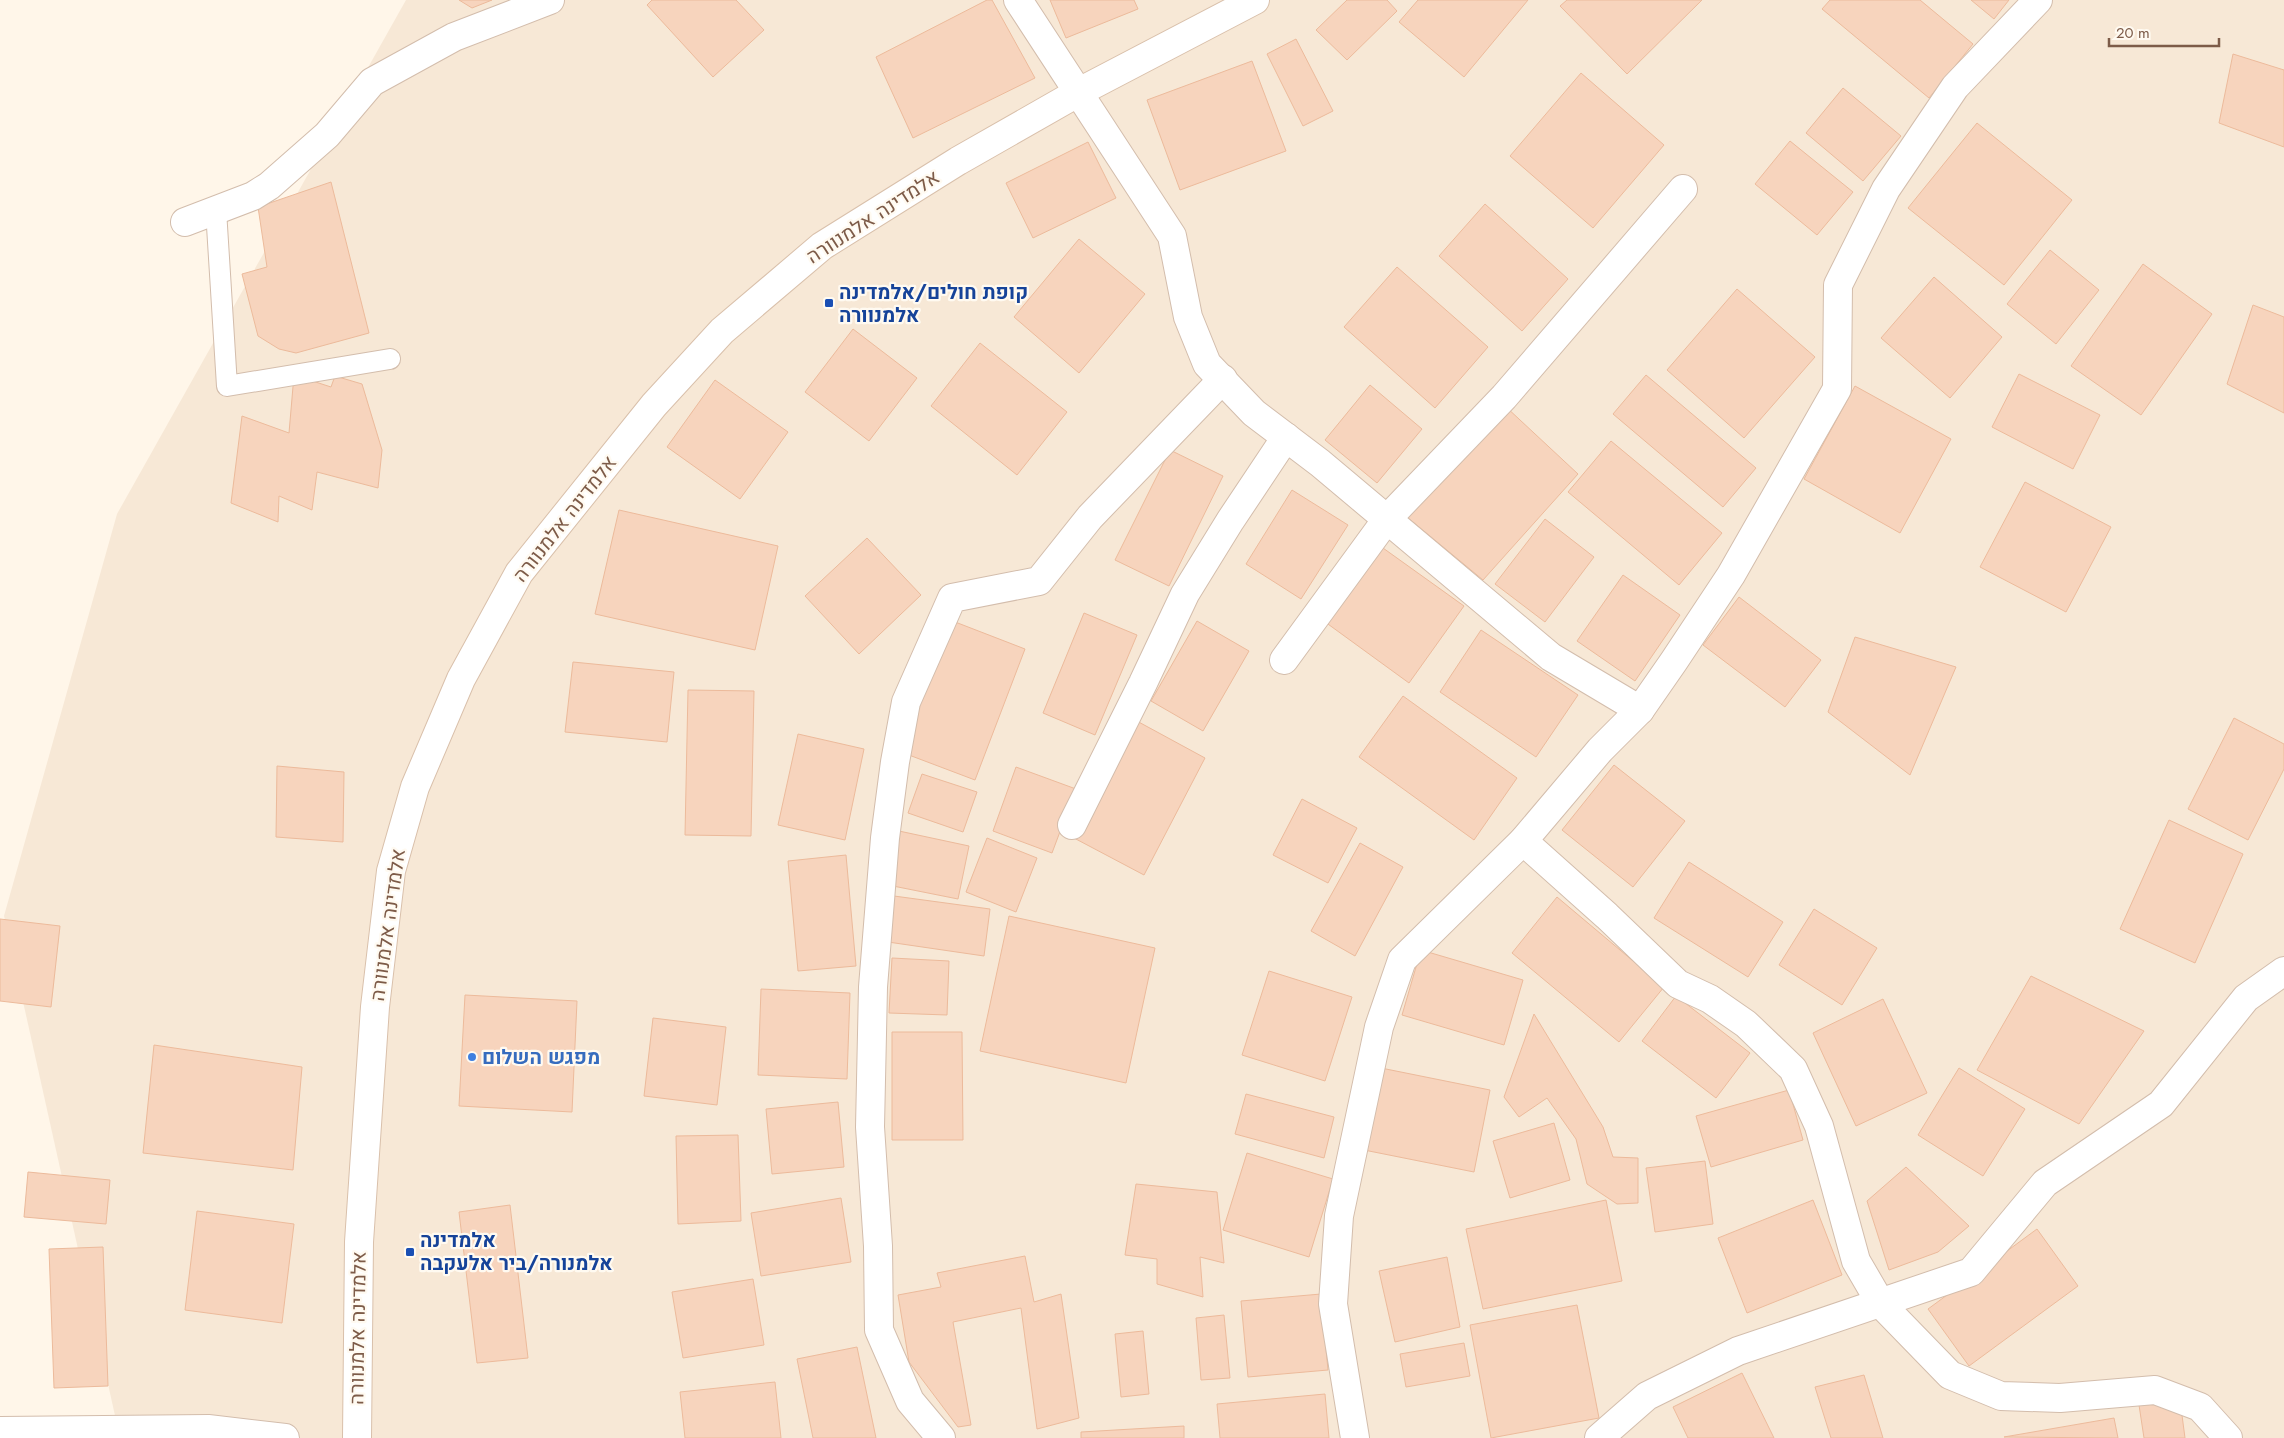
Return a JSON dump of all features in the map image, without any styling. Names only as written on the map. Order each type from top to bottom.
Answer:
[{"type":"street","points":[[185,222],[253,196],[269,186],[326,136],[372,82],[454,37],[550,0]]},
{"type":"street","points":[[1018,0],[1172,236],[1188,318],[1207,364],[1254,413],[1387,519],[1551,657],[1640,710]]},
{"type":"street","name":"אלמדינה אלמנוורה","points":[[357,1438],[359,1242],[375,1007],[391,871],[415,787],[461,679],[519,573],[654,405],[722,331],[822,246],[958,161],[1079,92],[1256,0]]},
{"type":"street","points":[[1355,1438],[1333,1304],[1339,1216],[1379,1027],[1402,960],[1523,841],[1600,750],[1640,710],[1731,574],[1837,390],[1838,285],[1886,189],[1955,87],[2038,0]]},
{"type":"street","points":[[1284,660],[1387,519],[1504,397],[1683,189]]},
{"type":"street","points":[[941,1438],[910,1401],[879,1330],[878,1246],[870,1127],[873,987],[885,838],[906,702],[952,598],[1039,581],[1090,517],[1223,380]]},
{"type":"street","points":[[1072,825],[1185,594],[1230,521],[1286,437]]},
{"type":"street","points":[[1523,841],[1608,916],[1678,984],[1710,999],[1746,1024],[1793,1069],[1819,1126],[1856,1262],[1881,1304],[1950,1375],[2001,1396],[2060,1398],[2156,1390],[2200,1407],[2228,1438]]},
{"type":"street","points":[[1599,1438],[1647,1396],[1738,1351],[1971,1272],[2045,1183],[2161,1104],[2246,998],[2284,971]]},
{"type":"street","points":[[0,1431],[208,1428],[284,1438]]},
{"type":"lane","points":[[216,210],[227,386],[390,359]]},
{"type":"shaded area","points":[[406,0],[2284,0],[2284,1438],[120,1438],[4,916],[117,514]]},
{"type":"building","points":[[459,0],[492,0],[472,8]]},
{"type":"building","points":[[652,0],[736,0],[764,30],[713,77],[647,5]]},
{"type":"building","points":[[987,0],[992,0],[1035,78],[913,138],[876,57]]},
{"type":"building","points":[[1050,0],[1134,0],[1138,9],[1066,38]]},
{"type":"building","points":[[1347,0],[1387,0],[1397,11],[1347,60],[1316,30]]},
{"type":"building","points":[[1418,0],[1528,0],[1464,77],[1399,22]]},
{"type":"building","points":[[1567,0],[1702,0],[1627,74],[1560,6]]},
{"type":"building","points":[[1830,0],[1920,0],[1973,44],[1929,98],[1822,9]]},
{"type":"building","points":[[1971,0],[2009,0],[1994,19]]},
{"type":"building","points":[[1296,39],[1333,111],[1303,126],[1267,54]]},
{"type":"building","points":[[2233,54],[2284,70],[2284,147],[2219,123]]},
{"type":"building","points":[[1252,61],[1286,151],[1180,190],[1147,100]]},
{"type":"building","points":[[1581,73],[1664,145],[1593,228],[1510,156]]},
{"type":"building","points":[[1843,88],[1901,136],[1863,181],[1806,133]]},
{"type":"building","points":[[1977,123],[2072,200],[2004,285],[1908,208]]},
{"type":"building","points":[[1790,141],[1853,192],[1817,235],[1755,184]]},
{"type":"building","points":[[1088,142],[1116,198],[1033,238],[1006,183]]},
{"type":"building","points":[[331,182],[369,333],[296,353],[279,349],[258,336],[242,274],[267,267],[258,207]]},
{"type":"building","points":[[1485,204],[1568,279],[1522,331],[1439,256]]},
{"type":"building","points":[[1079,239],[1145,294],[1079,373],[1014,317]]},
{"type":"building","points":[[2050,250],[2099,290],[2056,344],[2007,304]]},
{"type":"building","points":[[2143,264],[2212,314],[2141,415],[2071,366]]},
{"type":"building","points":[[1397,267],[1488,347],[1435,408],[1344,327]]},
{"type":"building","points":[[1934,277],[2002,337],[1950,398],[1881,338]]},
{"type":"building","points":[[1737,289],[1815,357],[1744,438],[1667,370]]},
{"type":"building","points":[[2253,305],[2284,317],[2284,413],[2227,384]]},
{"type":"building","points":[[853,329],[917,378],[869,441],[805,392]]},
{"type":"building","points":[[980,343],[1067,412],[1017,475],[931,406]]},
{"type":"building","points":[[2019,374],[2100,415],[2073,469],[1992,427]]},
{"type":"building","points":[[294,375],[331,387],[335,376],[362,384],[382,450],[378,488],[317,472],[312,510],[279,496],[278,522],[231,503],[242,416],[289,433]]},
{"type":"building","points":[[1646,375],[1756,468],[1723,507],[1613,414]]},
{"type":"building","points":[[715,380],[788,432],[740,499],[667,447]]},
{"type":"building","points":[[1370,385],[1422,429],[1377,483],[1325,440]]},
{"type":"building","points":[[1855,386],[1951,439],[1900,533],[1804,479]]},
{"type":"building","points":[[1505,406],[1578,474],[1483,580],[1407,517]]},
{"type":"building","points":[[1611,441],[1722,533],[1679,585],[1568,492]]},
{"type":"building","points":[[1170,450],[1223,476],[1169,586],[1115,560]]},
{"type":"building","points":[[2025,482],[2111,527],[2066,612],[1980,567]]},
{"type":"building","points":[[1292,490],[1348,525],[1301,599],[1246,564]]},
{"type":"building","points":[[619,510],[778,546],[755,650],[595,614]]},
{"type":"building","points":[[1545,519],[1594,557],[1545,622],[1495,584]]},
{"type":"building","points":[[867,538],[921,595],[859,654],[805,596]]},
{"type":"building","points":[[1376,543],[1464,606],[1409,683],[1321,619]]},
{"type":"building","points":[[1623,575],[1680,615],[1635,681],[1577,641]]},
{"type":"building","points":[[1739,597],[1821,660],[1785,707],[1703,645]]},
{"type":"building","points":[[1084,613],[1137,635],[1095,735],[1043,713]]},
{"type":"building","points":[[950,620],[1025,649],[975,780],[901,752]]},
{"type":"building","points":[[1197,621],[1249,651],[1203,731],[1151,701]]},
{"type":"building","points":[[1481,630],[1578,695],[1536,757],[1440,692]]},
{"type":"building","points":[[1855,637],[1956,667],[1910,775],[1828,712]]},
{"type":"building","points":[[573,662],[674,672],[667,742],[565,732]]},
{"type":"building","points":[[688,690],[754,691],[751,836],[685,835]]},
{"type":"building","points":[[1403,696],[1517,778],[1474,840],[1359,757]]},
{"type":"building","points":[[2234,718],[2284,744],[2284,769],[2248,840],[2188,809]]},
{"type":"building","points":[[1135,720],[1205,758],[1144,875],[1074,838]]},
{"type":"building","points":[[798,734],[864,749],[845,840],[778,825]]},
{"type":"building","points":[[1614,765],[1685,821],[1633,887],[1562,830]]},
{"type":"building","points":[[277,766],[344,772],[343,842],[276,837]]},
{"type":"building","points":[[1016,767],[1076,789],[1052,853],[993,831]]},
{"type":"building","points":[[922,774],[977,792],[963,832],[908,813]]},
{"type":"building","points":[[1302,799],[1357,828],[1328,883],[1273,855]]},
{"type":"building","points":[[2169,820],[2243,854],[2195,963],[2120,929]]},
{"type":"building","points":[[899,831],[969,846],[958,899],[888,885]]},
{"type":"building","points":[[987,838],[1037,858],[1016,912],[966,892]]},
{"type":"building","points":[[1360,843],[1403,867],[1355,956],[1311,931]]},
{"type":"building","points":[[846,855],[856,966],[798,971],[788,861]]},
{"type":"building","points":[[1689,862],[1783,922],[1748,977],[1654,918]]},
{"type":"building","points":[[894,896],[990,909],[984,956],[888,942]]},
{"type":"building","points":[[1557,897],[1664,987],[1619,1042],[1512,953]]},
{"type":"building","points":[[1814,909],[1877,948],[1842,1005],[1779,965]]},
{"type":"building","points":[[1009,916],[1155,948],[1126,1083],[980,1051]]},
{"type":"building","points":[[0,919],[60,926],[51,1007],[0,1001]]},
{"type":"building","points":[[1421,950],[1523,980],[1504,1045],[1402,1015]]},
{"type":"building","points":[[892,958],[949,961],[947,1015],[889,1013]]},
{"type":"building","points":[[1269,971],[1352,997],[1325,1081],[1242,1055]]},
{"type":"building","points":[[2031,976],[2144,1031],[2079,1124],[1977,1070]]},
{"type":"building","points":[[761,989],[850,993],[847,1079],[758,1075]]},
{"type":"building","points":[[465,995],[577,1001],[572,1112],[459,1106]]},
{"type":"building","points":[[1676,996],[1750,1053],[1716,1098],[1642,1041]]},
{"type":"building","points":[[1883,999],[1927,1093],[1856,1126],[1813,1033]]},
{"type":"building","points":[[1534,1014],[1603,1127],[1613,1157],[1638,1158],[1638,1203],[1617,1204],[1587,1184],[1576,1139],[1547,1098],[1519,1117],[1504,1097]]},
{"type":"building","points":[[653,1018],[726,1027],[717,1105],[644,1096]]},
{"type":"building","points":[[892,1032],[962,1032],[963,1140],[892,1140]]},
{"type":"building","points":[[154,1045],[302,1067],[293,1170],[143,1153]]},
{"type":"building","points":[[1381,1068],[1490,1090],[1474,1172],[1364,1150]]},
{"type":"building","points":[[1959,1068],[2025,1109],[1983,1176],[1918,1135]]},
{"type":"building","points":[[1789,1090],[1803,1140],[1711,1167],[1696,1116]]},
{"type":"building","points":[[1246,1094],[1334,1117],[1324,1158],[1235,1134]]},
{"type":"building","points":[[838,1102],[844,1167],[772,1174],[766,1109]]},
{"type":"building","points":[[1554,1123],[1570,1180],[1510,1198],[1493,1141]]},
{"type":"building","points":[[738,1135],[741,1221],[678,1224],[676,1136]]},
{"type":"building","points":[[1247,1153],[1333,1179],[1309,1257],[1223,1230]]},
{"type":"building","points":[[1705,1161],[1713,1224],[1655,1232],[1646,1168]]},
{"type":"building","points":[[1906,1167],[1969,1226],[1938,1252],[1889,1270],[1867,1201]]},
{"type":"building","points":[[28,1172],[110,1180],[106,1224],[24,1217]]},
{"type":"building","points":[[1136,1184],[1217,1192],[1224,1263],[1200,1257],[1203,1297],[1157,1284],[1157,1259],[1125,1255]]},
{"type":"building","points":[[841,1198],[851,1262],[761,1276],[751,1213]]},
{"type":"building","points":[[1606,1200],[1622,1281],[1483,1309],[1466,1229]]},
{"type":"building","points":[[1813,1200],[1842,1275],[1747,1313],[1718,1238]]},
{"type":"building","points":[[510,1205],[528,1358],[477,1363],[459,1212]]},
{"type":"building","points":[[197,1211],[294,1224],[282,1323],[185,1310]]},
{"type":"building","points":[[2037,1229],[2078,1286],[1969,1366],[1928,1309]]},
{"type":"building","points":[[103,1247],[108,1386],[54,1388],[49,1249]]},
{"type":"building","points":[[1025,1256],[1034,1302],[1061,1294],[1079,1418],[1037,1429],[1021,1308],[953,1322],[971,1425],[958,1427],[909,1362],[898,1295],[941,1287],[937,1273]]},
{"type":"building","points":[[1447,1257],[1460,1327],[1395,1342],[1379,1271]]},
{"type":"building","points":[[753,1279],[764,1345],[683,1358],[672,1292]]},
{"type":"building","points":[[1321,1294],[1328,1370],[1248,1377],[1241,1301]]},
{"type":"building","points":[[1577,1305],[1599,1418],[1491,1438],[1470,1325]]},
{"type":"building","points":[[1224,1315],[1230,1378],[1201,1380],[1196,1318]]},
{"type":"building","points":[[1143,1331],[1149,1394],[1121,1397],[1115,1334]]},
{"type":"building","points":[[1464,1343],[1470,1376],[1406,1387],[1400,1354]]},
{"type":"building","points":[[857,1347],[876,1438],[813,1438],[797,1359]]},
{"type":"building","points":[[1742,1373],[1774,1438],[1688,1438],[1673,1407]]},
{"type":"building","points":[[1864,1375],[1883,1438],[1831,1438],[1815,1387]]},
{"type":"building","points":[[775,1382],[781,1438],[685,1438],[680,1392]]},
{"type":"building","points":[[1325,1394],[1329,1438],[1220,1438],[1217,1404]]},
{"type":"building","points":[[2180,1400],[2185,1438],[2144,1438],[2139,1405]]},
{"type":"building","points":[[2114,1418],[2118,1438],[2004,1437]]},
{"type":"building","points":[[1184,1426],[1184,1438],[1081,1438],[1081,1432]]},
{"type":"place","name":"קופת חולים/אלמדינה אלמנוורה","points":[[829,303]]},
{"type":"place","name":"מפגש השלום","points":[[472,1057]]},
{"type":"place","name":"אלמדינה אלמנורה/ביר אלעקבה","points":[[410,1252]]}]
